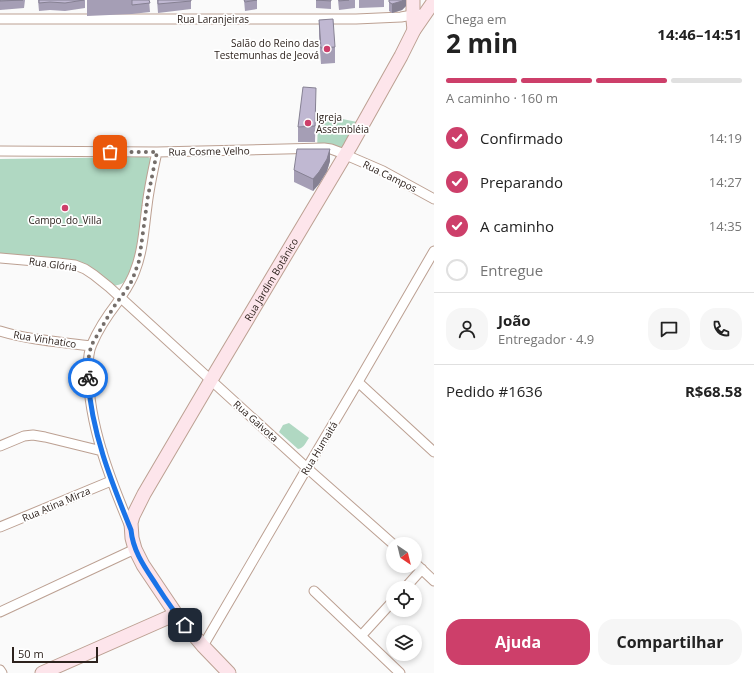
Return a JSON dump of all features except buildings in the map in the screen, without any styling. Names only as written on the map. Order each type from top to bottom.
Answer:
[{"type":"main road","points":[[413,0],[412,15],[414,30]]},
{"type":"main road","name":"Rua Jardim Botânico","points":[[131,530],[133,516],[144,494],[346,155],[414,30],[434,1]]},
{"type":"main road","points":[[131,530],[135,549],[143,565],[176,614],[203,646],[229,673]]},
{"type":"main road","points":[[48,672],[176,614]]},
{"type":"street","name":"Rua Laranjeiras","points":[[0,18],[356,19],[394,17],[426,13]]},
{"type":"street","name":"Rua Cosme Velho","points":[[0,151],[157,152],[324,148],[346,155]]},
{"type":"street","points":[[131,530],[111,481],[102,451],[89,398],[88,361],[91,346],[120,297],[129,286],[139,261],[148,196],[157,152]]},
{"type":"street","name":"Rua Campos","points":[[346,155],[383,170],[434,199]]},
{"type":"street","name":"Rua Humaitá","points":[[203,646],[434,251]]},
{"type":"street","name":"Rua Glória","points":[[0,258],[58,263],[85,269],[94,274],[120,297]]},
{"type":"street","name":"Rua Gaivota","points":[[120,297],[307,468],[386,538]]},
{"type":"street","name":"Rua Vinhatico","points":[[0,331],[52,341],[91,346]]},
{"type":"street","points":[[358,382],[434,451]]},
{"type":"street","points":[[0,446],[24,436],[33,435],[102,451]]},
{"type":"street","name":"Rua Atina Mirza","points":[[0,527],[111,481]]},
{"type":"street","points":[[0,612],[135,549]]},
{"type":"street","points":[[422,570],[434,581]]},
{"type":"street","points":[[314,591],[400,673]]},
{"type":"street","points":[[361,636],[386,609]]},
{"type":"green space","points":[[318,114],[362,123],[350,147],[335,155],[317,154]]},
{"type":"green space","name":"Campo_do_Villa","points":[[148,157],[151,159],[149,175],[135,253],[131,269],[123,283],[113,286],[61,259],[0,255],[0,159]]},
{"type":"green space","points":[[289,423],[309,438],[305,445],[298,449],[279,432],[283,425]]},
{"type":"way so far","points":[[88,378],[88,361],[91,346],[113,308],[129,286],[139,261],[148,196],[157,152],[110,152]]},
{"type":"place","name":"Salão do Reino das Testemunhas de Jeová","points":[[327,49]]},
{"type":"place","name":"Igreja Assembléia","points":[[308,123]]},
{"type":"place","name":"Campo_do_Villa","points":[[65,208]]},
{"type":"route","points":[[88,378],[89,398],[102,451],[111,481],[131,530],[135,549],[143,565],[185,625]]}]
